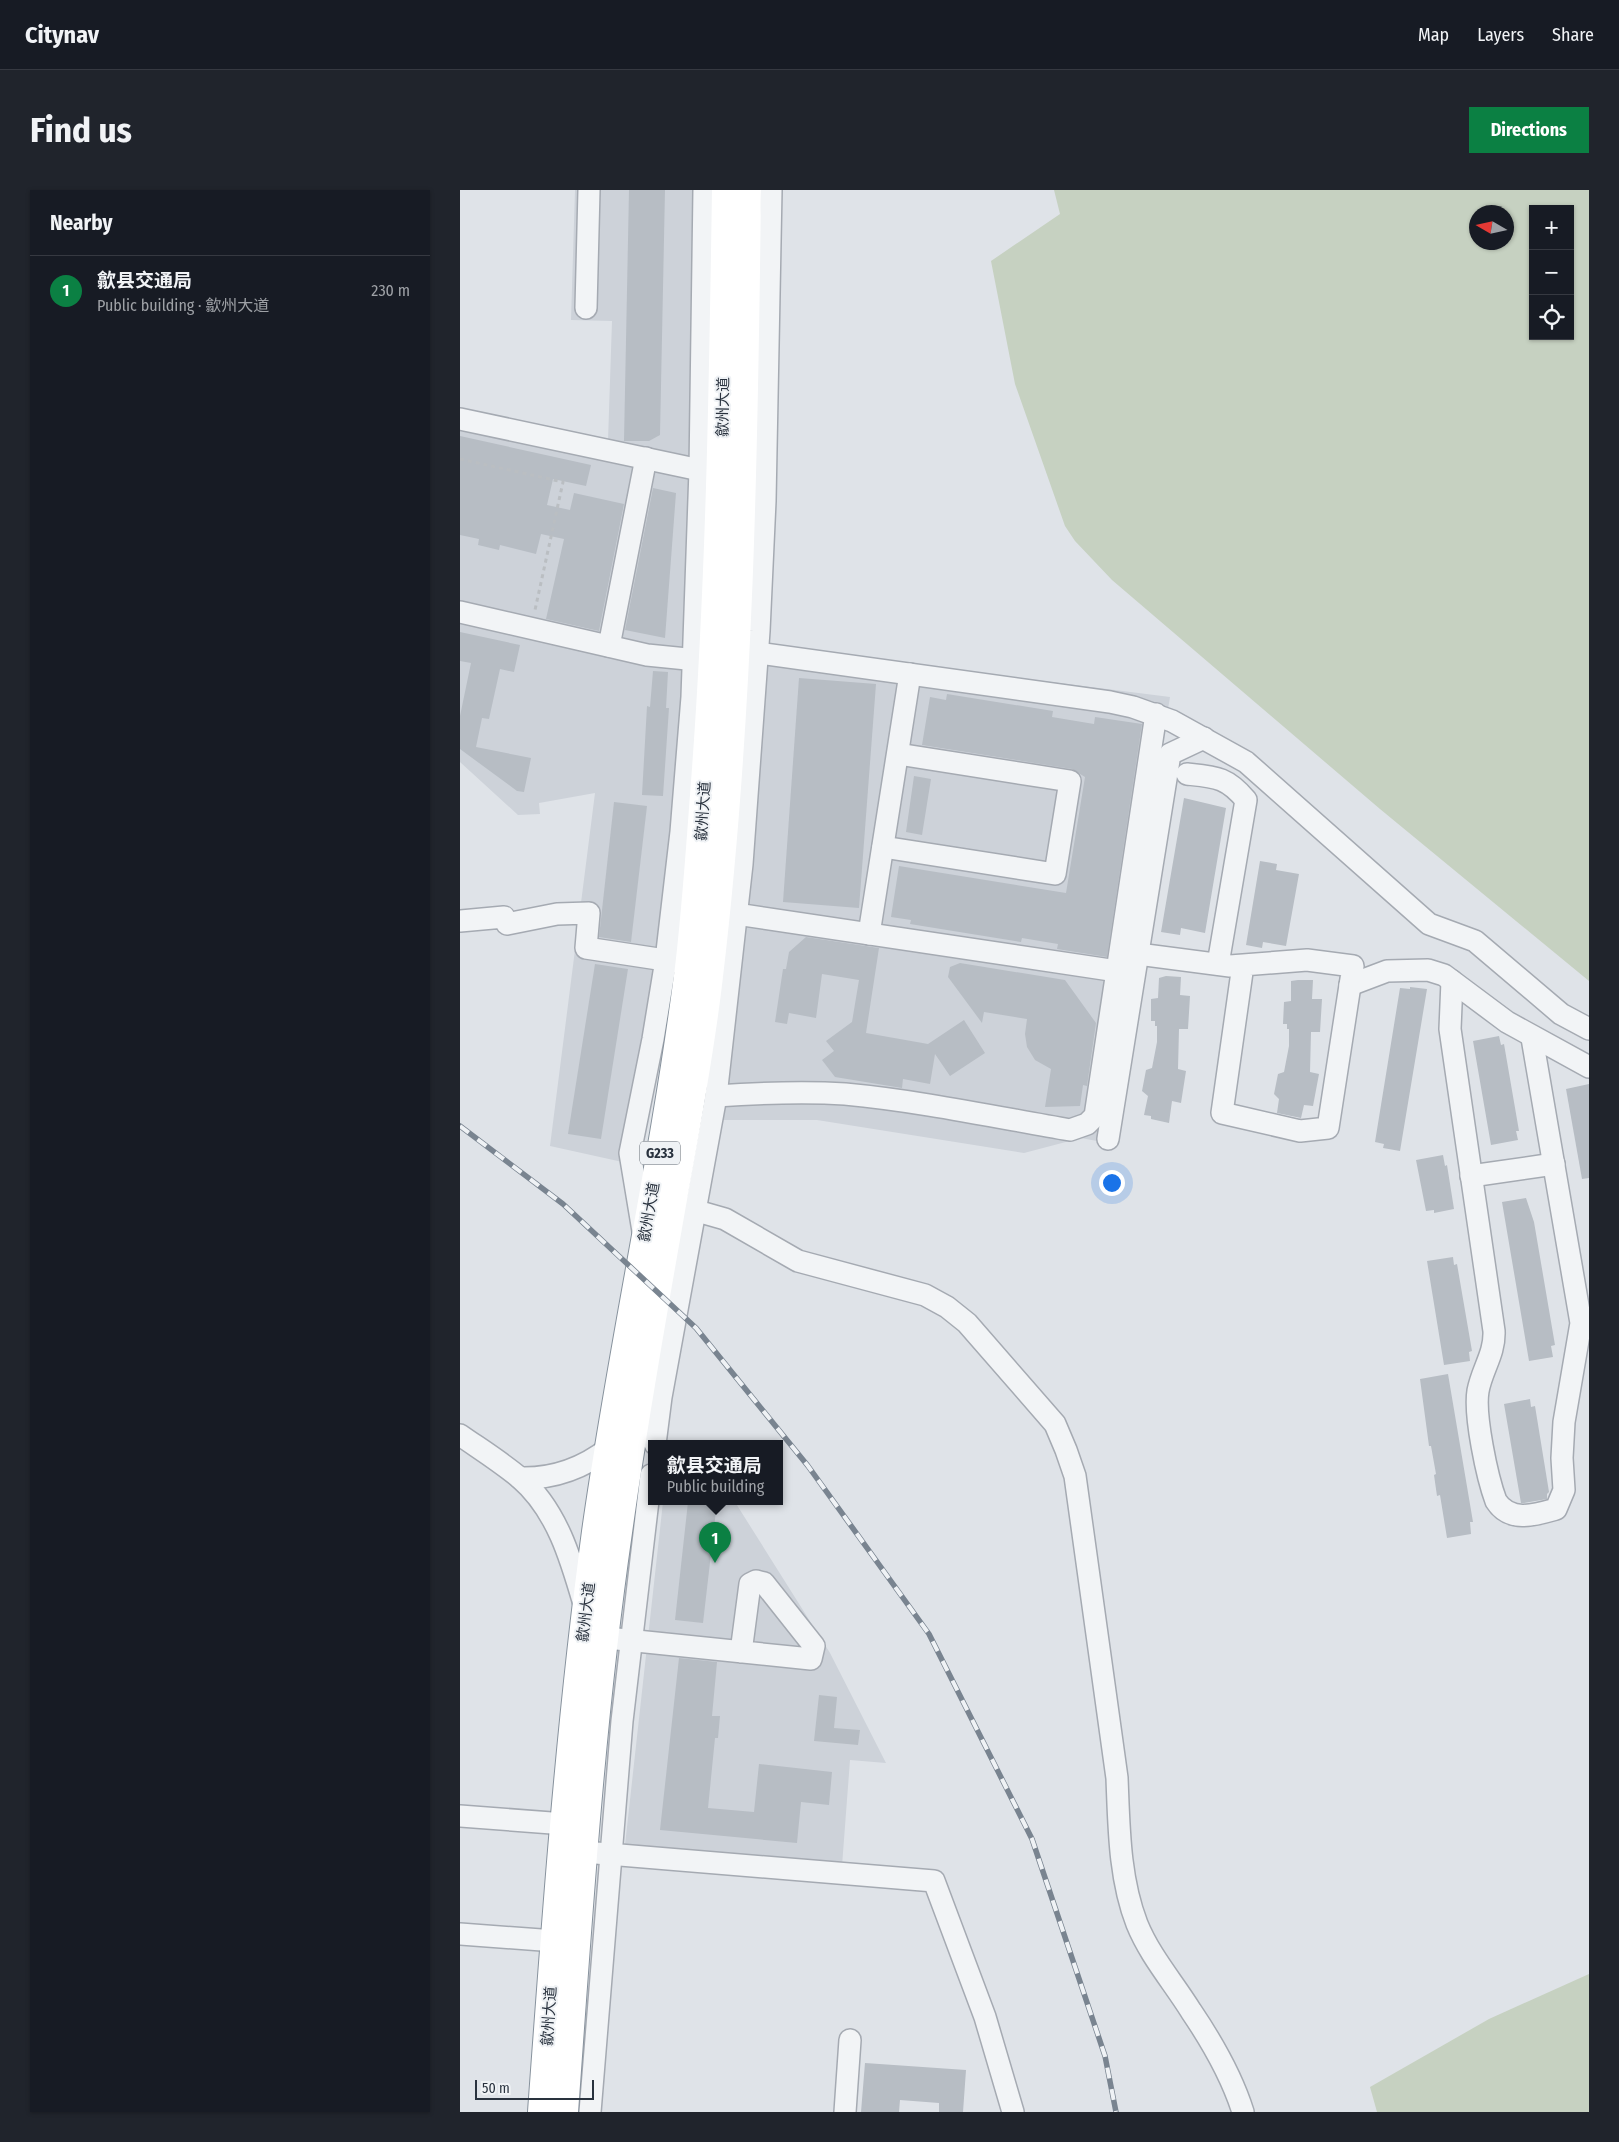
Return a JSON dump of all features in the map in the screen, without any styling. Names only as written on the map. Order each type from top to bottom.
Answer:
[{"type":"highway","name":"歙州大道","points":[[564,2112],[597,1853],[617,1639],[632,1435],[684,1207],[694,1082],[709,976],[726,913],[725,656],[711,472],[726,190]]},
{"type":"highway","name":"歙州大道","points":[[542,2112],[565,1824],[586,1611],[609,1448],[673,1079],[677,962],[700,848],[725,656],[742,486],[747,190]]},
{"type":"street","points":[[586,308],[589,190]]},
{"type":"street","points":[[460,419],[711,472],[704,190]]},
{"type":"street","points":[[725,656],[765,501],[771,190]]},
{"type":"street","points":[[609,646],[646,458]]},
{"type":"street","points":[[460,612],[647,655],[725,656],[910,674],[1110,702],[1156,714],[1246,762],[1429,924],[1475,941],[1561,1014],[1589,1029]]},
{"type":"street","points":[[869,934],[910,674]]},
{"type":"street","points":[[716,1096],[770,1092],[844,1094],[1076,1129],[1087,1124],[1095,1116],[1156,714]]},
{"type":"street","points":[[1108,1139],[1170,754],[1204,738]]},
{"type":"street","points":[[883,847],[1055,874],[1070,781],[898,754]]},
{"type":"street","points":[[1187,774],[1220,777],[1233,786],[1246,800],[1218,964]]},
{"type":"street","points":[[460,921],[504,917],[507,924],[557,914],[589,913],[586,948],[677,962]]},
{"type":"street","points":[[656,1440],[684,1207],[716,1096],[726,913],[1117,971]]},
{"type":"street","points":[[1138,954],[1218,964],[1243,965],[1307,960],[1353,966],[1328,1128],[1300,1131],[1222,1113],[1243,965]]},
{"type":"street","points":[[1350,985],[1387,971],[1428,970],[1444,975],[1485,1008],[1532,1038],[1589,1067]]},
{"type":"street","points":[[1452,980],[1450,1029],[1494,1339],[1492,1355],[1479,1388],[1476,1415],[1496,1501],[1505,1511],[1512,1515],[1533,1515],[1556,1509],[1562,1498],[1564,1422],[1580,1329],[1580,1312],[1532,1038]]},
{"type":"street","points":[[1471,1176],[1554,1164]]},
{"type":"street","points":[[684,1207],[740,1226],[768,1246],[798,1261],[925,1295],[936,1301],[966,1323],[1055,1424],[1075,1476],[1117,1778],[1119,1829],[1128,1895],[1138,1926],[1154,1955],[1191,2010],[1217,2054],[1243,2112]]},
{"type":"street","points":[[460,1434],[520,1478],[545,1508],[564,1542],[586,1611]]},
{"type":"street","points":[[520,1478],[543,1479],[560,1475],[588,1462],[609,1448]]},
{"type":"street","points":[[648,1489],[617,1639],[741,1652]]},
{"type":"street","points":[[460,1816],[565,1824]]},
{"type":"street","points":[[590,2112],[597,1853],[934,1881],[985,2017],[1014,2112]]},
{"type":"street","points":[[460,1934],[555,1941]]},
{"type":"street","points":[[845,2112],[850,2040]]},
{"type":"path","points":[[460,459],[563,482],[531,628]]},
{"type":"shaded area","points":[[575,190],[699,190],[687,671],[661,973],[627,1163],[550,1146],[595,793],[539,803],[540,814],[518,815],[460,762],[460,427],[608,441],[612,321],[571,320]]},
{"type":"shaded area","points":[[767,646],[1170,697],[1097,1141],[1081,1138],[1024,1153],[817,1120],[720,1120]]},
{"type":"shaded area","points":[[663,1505],[737,1505],[830,1653],[886,1763],[850,1760],[842,1866],[625,1845]]},
{"type":"green space","points":[[1054,190],[1589,190],[1589,981],[1380,809],[1112,580],[1075,541],[1065,526],[1015,384],[991,261],[1060,214]]},
{"type":"green space","points":[[1589,1974],[1589,2112],[1377,2112],[1370,2087],[1489,2019]]},
{"type":"building","points":[[629,190],[665,190],[660,435],[649,441],[624,441]]},
{"type":"building","points":[[460,436],[591,465],[586,486],[553,479],[547,505],[570,510],[574,493],[624,504],[599,631],[546,619],[564,539],[541,534],[536,554],[500,545],[499,550],[478,545],[479,539],[460,535]]},
{"type":"building","points":[[653,488],[676,493],[665,638],[625,630]]},
{"type":"building","points":[[460,632],[520,645],[514,672],[500,669],[489,719],[482,718],[476,747],[531,758],[524,792],[517,791],[460,749],[460,716],[471,663],[460,661]]},
{"type":"building","points":[[653,671],[668,672],[666,708],[669,708],[663,796],[642,795],[647,706],[650,707]]},
{"type":"building","points":[[799,678],[876,684],[859,908],[783,902]]},
{"type":"building","points":[[947,694],[1053,711],[1052,717],[1094,724],[1095,717],[1142,724],[1107,957],[1057,949],[1058,944],[1022,938],[1021,942],[910,924],[911,920],[891,917],[899,866],[1066,893],[1085,777],[1072,769],[922,745],[930,697],[946,700]]},
{"type":"building","points":[[914,776],[931,779],[922,835],[906,832]]},
{"type":"building","points":[[1184,798],[1226,808],[1205,933],[1181,928],[1180,935],[1161,932]]},
{"type":"building","points":[[614,802],[647,806],[631,942],[599,937]]},
{"type":"building","points":[[1260,861],[1277,864],[1276,870],[1299,874],[1286,946],[1263,942],[1262,948],[1246,945]]},
{"type":"building","points":[[806,937],[879,948],[866,1033],[928,1044],[964,1020],[985,1053],[950,1076],[935,1054],[930,1084],[903,1079],[902,1088],[835,1077],[822,1060],[834,1051],[826,1041],[852,1022],[859,980],[822,974],[816,1018],[789,1013],[787,1024],[775,1022],[783,969],[786,969],[789,952]]},
{"type":"building","points":[[960,963],[1065,980],[1096,1023],[1087,1086],[1083,1085],[1080,1106],[1045,1107],[1051,1069],[1035,1060],[1027,1047],[1025,1034],[1027,1019],[984,1012],[982,1023],[948,977],[950,967]]},
{"type":"building","points":[[595,964],[628,969],[601,1139],[568,1134]]},
{"type":"building","points":[[1166,976],[1181,977],[1180,995],[1190,996],[1188,1029],[1179,1029],[1178,1069],[1186,1071],[1181,1103],[1172,1101],[1169,1123],[1151,1119],[1151,1116],[1144,1115],[1148,1096],[1142,1091],[1146,1070],[1152,1068],[1157,1042],[1157,1026],[1155,1026],[1155,1021],[1151,1021],[1151,999],[1158,998],[1159,978]]},
{"type":"building","points":[[1313,980],[1312,999],[1322,999],[1320,1032],[1311,1032],[1310,1072],[1319,1074],[1313,1106],[1304,1105],[1301,1118],[1277,1113],[1279,1099],[1274,1094],[1278,1074],[1284,1072],[1289,1046],[1289,1029],[1287,1029],[1287,1024],[1283,1024],[1284,1002],[1291,1001],[1291,981]]},
{"type":"building","points":[[1410,987],[1427,989],[1400,1151],[1383,1148],[1384,1144],[1375,1142],[1400,988],[1410,989]]},
{"type":"building","points":[[1499,1036],[1501,1045],[1504,1044],[1519,1131],[1516,1131],[1518,1140],[1491,1145],[1473,1041]]},
{"type":"building","points":[[1589,1084],[1589,1178],[1582,1179],[1566,1089]]},
{"type":"building","points":[[1443,1155],[1445,1166],[1447,1165],[1454,1209],[1434,1213],[1434,1210],[1426,1211],[1416,1160]]},
{"type":"building","points":[[1526,1198],[1534,1222],[1555,1345],[1551,1346],[1553,1357],[1529,1361],[1502,1202]]},
{"type":"building","points":[[1453,1257],[1454,1265],[1457,1264],[1472,1351],[1469,1352],[1470,1361],[1444,1365],[1427,1261]]},
{"type":"building","points":[[1448,1374],[1473,1522],[1470,1522],[1471,1534],[1447,1538],[1440,1495],[1437,1496],[1434,1475],[1436,1474],[1431,1446],[1429,1446],[1420,1379]]},
{"type":"building","points":[[1530,1399],[1531,1407],[1535,1406],[1549,1492],[1547,1499],[1521,1503],[1504,1404]]},
{"type":"building","points":[[688,1505],[717,1505],[703,1623],[675,1620]]},
{"type":"building","points":[[679,1658],[717,1662],[712,1716],[720,1716],[718,1738],[715,1738],[708,1808],[754,1812],[759,1764],[832,1772],[829,1805],[801,1802],[797,1843],[660,1830]]},
{"type":"building","points":[[819,1695],[837,1697],[834,1728],[860,1730],[858,1745],[814,1741]]},
{"type":"building","points":[[865,2063],[966,2070],[963,2112],[939,2112],[939,2103],[900,2100],[899,2112],[861,2112]]},
{"type":"railway","points":[[460,1126],[563,1204],[696,1328],[808,1466],[929,1634],[1032,1839],[1105,2056],[1116,2112]]},
{"type":"place","name":"歙县交通局","points":[[715,1563]]}]
